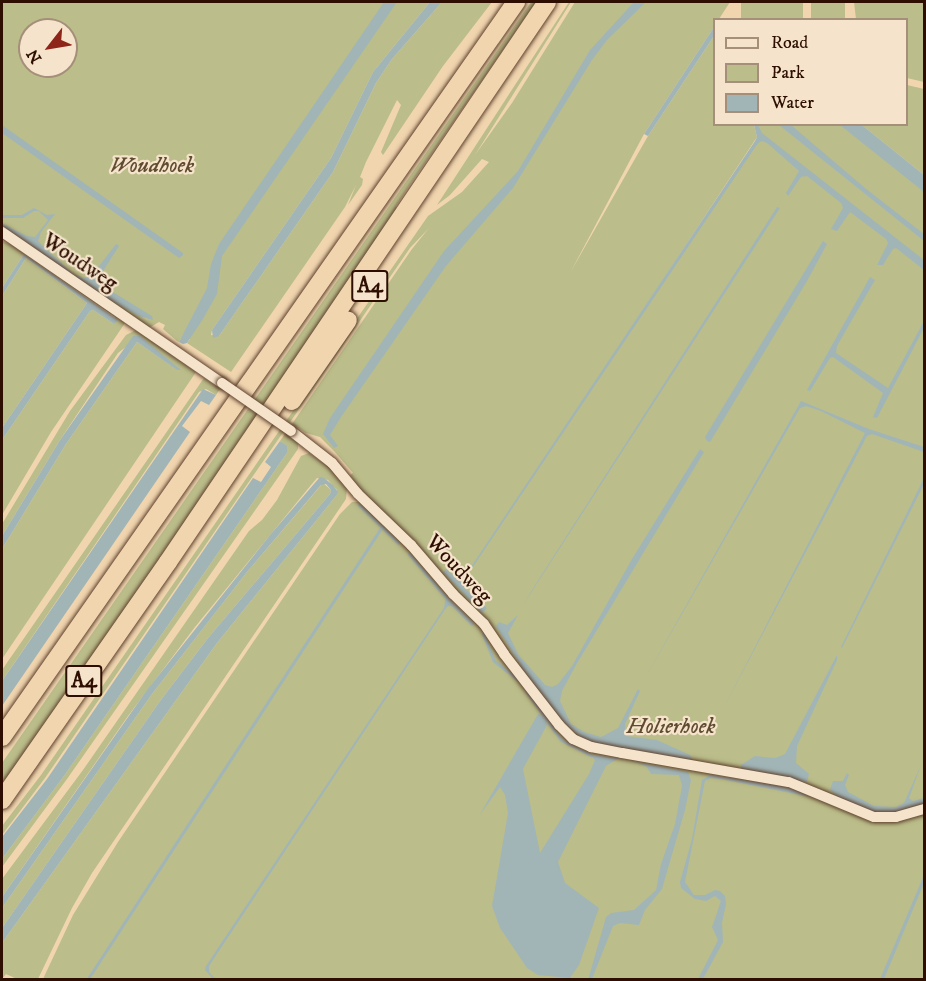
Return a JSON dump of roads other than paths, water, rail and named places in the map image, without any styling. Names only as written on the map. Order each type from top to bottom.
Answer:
[{"type":"highway","name":"A4","points":[[2,737],[516,2]]},
{"type":"highway","name":"A4","points":[[2,800],[168,562],[547,2]]},
{"type":"highway","name":"A4","points":[[168,562],[263,441],[316,368],[560,2]]},
{"type":"street","name":"Woudweg","points":[[2,232],[291,431],[332,463],[358,494],[411,545],[453,594],[484,624],[559,725],[573,739],[591,747],[789,782],[874,817],[896,818],[924,810]]},
{"type":"water","points":[[384,2],[397,2],[222,256],[217,294],[187,343],[179,342],[207,288],[211,264],[219,244]]},
{"type":"water","points":[[430,2],[442,2],[392,59],[376,83],[333,172],[219,336],[213,338],[212,330],[331,158],[373,72]]},
{"type":"water","points":[[634,2],[646,2],[607,40],[592,60],[513,188],[446,266],[341,417],[330,435],[338,446],[334,448],[323,434],[330,418],[444,251],[518,171],[590,50]]},
{"type":"water","points":[[713,29],[713,38],[648,136],[644,134]]},
{"type":"water","points":[[2,125],[183,255],[179,258],[2,133]]},
{"type":"water","points":[[754,126],[758,126],[762,133],[924,260],[924,270],[896,248],[883,265],[877,265],[888,243],[886,239],[850,212],[837,231],[831,229],[843,208],[841,203],[807,176],[801,177],[788,196],[786,193],[799,171],[767,143],[762,141],[758,143],[462,583],[465,589],[487,608],[482,613],[443,572],[446,569],[459,580],[473,564],[757,137]]},
{"type":"water","points":[[780,126],[792,126],[865,188],[924,234],[924,241]]},
{"type":"water","points":[[841,126],[863,126],[924,175],[924,192]]},
{"type":"water","points":[[777,207],[780,208],[523,605],[532,590]]},
{"type":"water","points":[[34,208],[47,215],[55,214],[41,232],[38,241],[73,274],[84,278],[93,274],[116,244],[119,246],[98,279],[98,283],[152,316],[153,320],[139,316],[82,284],[2,227],[2,223],[27,236],[35,237],[48,220],[39,211],[34,211],[23,218],[2,218],[2,215],[22,215]]},
{"type":"water","points":[[823,241],[827,244],[807,281],[710,442],[707,441],[705,437]]},
{"type":"water","points":[[24,254],[118,320],[114,324],[93,310],[90,311],[2,440],[2,428],[87,303],[26,258],[2,296],[2,288]]},
{"type":"water","points":[[870,277],[875,280],[837,346],[836,353],[888,388],[924,321],[924,328],[877,418],[873,417],[883,393],[833,357],[830,358],[810,391],[807,390]]},
{"type":"water","points":[[133,336],[140,336],[181,370],[177,370],[137,342],[66,444],[2,549],[2,536],[60,440]]},
{"type":"water","points":[[203,389],[216,395],[209,405],[201,401],[182,426],[190,432],[2,706],[2,681]]},
{"type":"water","points":[[801,401],[869,429],[924,447],[924,452],[872,434],[867,436],[721,713],[865,433],[821,411],[806,406],[800,408],[643,682]]},
{"type":"water","points":[[280,441],[287,446],[287,453],[64,776],[2,859],[2,837],[47,779],[253,478],[261,482],[271,467],[265,462]]},
{"type":"water","points":[[700,449],[704,452],[576,665],[562,691],[560,701],[571,724],[584,732],[601,737],[618,728],[638,689],[640,691],[625,724],[626,736],[657,740],[690,755],[693,760],[599,745],[580,737],[563,722],[524,671],[496,626],[499,622],[507,625],[518,615],[508,633],[518,654],[545,685],[552,687],[558,684],[572,666],[632,559]]},
{"type":"water","points":[[320,477],[333,485],[338,492],[336,496],[217,643],[2,943],[2,928],[160,701],[208,638],[330,494],[331,490],[326,484],[321,485],[247,572],[152,694],[2,908],[2,897],[147,690],[270,535]]},
{"type":"water","points":[[924,478],[924,484],[842,648],[841,647]]},
{"type":"water","points":[[446,596],[457,607],[448,606],[444,611],[209,966],[209,972],[216,979],[213,979],[205,970],[206,966],[444,608]]},
{"type":"water","points":[[837,655],[837,660],[797,746],[796,763],[809,774],[807,782],[741,770],[741,765],[755,756],[775,758],[785,754]]},
{"type":"water","points":[[538,714],[545,717],[547,725],[523,769],[540,853],[589,774],[595,760],[591,755],[619,758],[606,766],[558,862],[565,883],[599,908],[579,965],[570,978],[538,975],[527,968],[500,928],[492,906],[508,813],[505,795],[500,787],[479,816]]},
{"type":"water","points":[[631,761],[688,772],[691,780],[685,810],[662,889],[645,910],[639,925],[620,923],[613,926],[592,979],[588,980],[606,917],[611,913],[634,910],[656,890],[661,864],[675,824],[682,786],[679,775],[651,774],[646,766]]},
{"type":"water","points":[[921,765],[909,798],[913,801],[924,798],[924,805],[896,812],[874,812],[838,797],[830,790],[833,781],[843,781],[847,773],[849,775],[845,785],[848,792],[874,806],[896,807],[904,803]]},
{"type":"water","points":[[710,775],[778,785],[797,790],[810,797],[721,779],[711,778],[705,781],[685,882],[694,895],[720,891],[725,896],[726,904],[722,923],[723,942],[703,979],[698,979],[718,940],[712,927],[721,901],[715,896],[706,901],[695,899],[681,888],[680,882],[692,839],[702,780]]},
{"type":"water","points":[[924,875],[924,883],[884,979],[880,979]]},
{"type":"waterway","points":[[359,505],[398,543]]},
{"type":"waterway","points":[[87,980],[381,528]]},
{"type":"waterway","points":[[409,554],[447,599]]},
{"type":"waterway","points":[[454,606],[472,624]]},
{"type":"waterway","points":[[483,634],[494,661],[518,680]]},
{"type":"waterway","points":[[526,691],[561,740],[591,755]]},
{"type":"park label","name":"Woudhoek","points":[[152,166]]},
{"type":"park label","name":"Holierhoek","points":[[671,727]]}]
